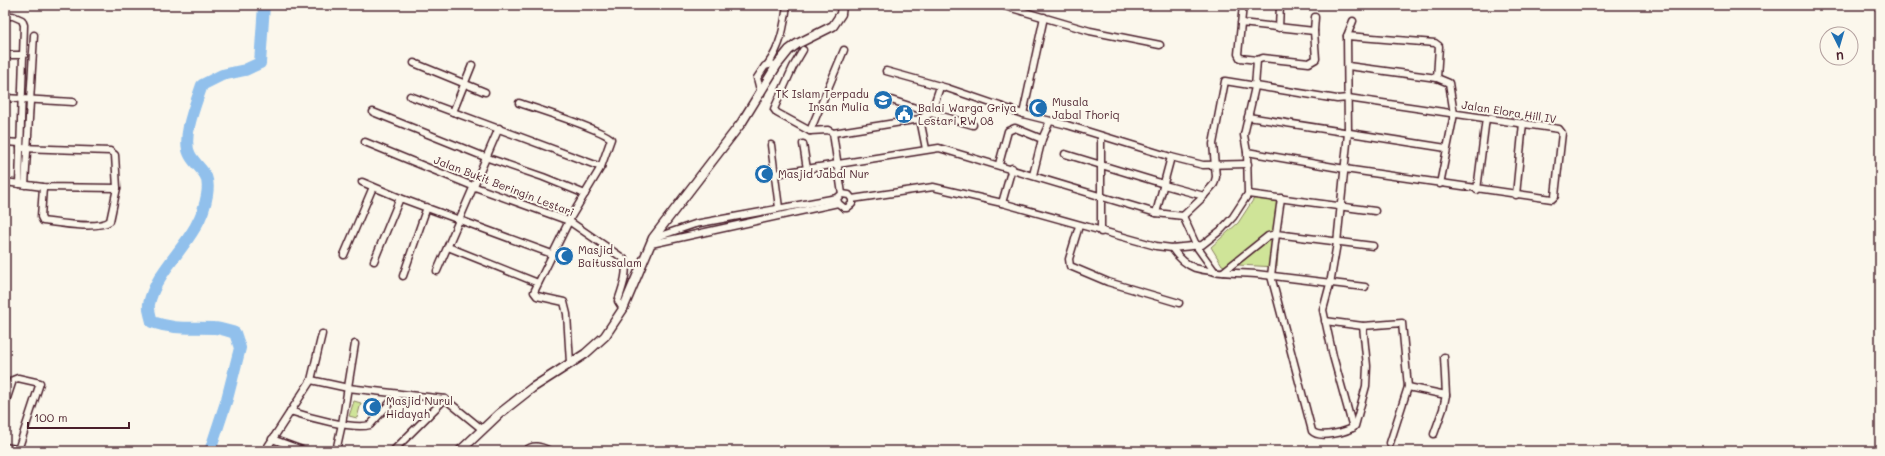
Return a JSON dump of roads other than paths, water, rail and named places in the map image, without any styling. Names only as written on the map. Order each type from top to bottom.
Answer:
[{"type":"street","points":[[761,94],[757,78],[761,69],[768,64],[776,52],[782,34],[787,5]]},
{"type":"street","points":[[460,451],[499,414],[532,388],[586,354],[605,336],[623,309],[652,241],[754,105],[777,64],[789,50],[797,44],[833,26],[841,14],[842,5]]},
{"type":"street","points":[[1001,5],[1090,31],[1160,45]]},
{"type":"street","points":[[1243,5],[1239,56],[1242,60],[1257,60],[1263,58],[1309,63],[1314,61],[1316,59],[1314,31],[1315,17]]},
{"type":"street","points":[[1279,28],[1280,5]]},
{"type":"street","points":[[5,16],[13,16],[22,20],[24,55],[22,99],[22,185]]},
{"type":"street","points":[[1023,114],[1044,17]]},
{"type":"street","points":[[1353,21],[1347,36],[1348,133],[1342,206],[1330,284],[1323,310],[1332,356],[1353,428]]},
{"type":"street","points":[[1241,23],[1314,31]]},
{"type":"street","points":[[23,147],[31,101],[34,35]]},
{"type":"street","points":[[1347,36],[1438,44],[1440,48],[1437,78]]},
{"type":"street","points":[[803,50],[793,67],[774,109],[777,113],[810,131],[828,130],[833,133],[920,119],[930,113],[940,87]]},
{"type":"street","points":[[810,131],[844,50]]},
{"type":"street","points":[[5,55],[24,55]]},
{"type":"street","points":[[852,199],[933,187],[1002,203],[1079,226],[1156,246],[1172,248],[1197,247],[1225,226],[1233,217],[1248,194],[1248,164],[1244,135],[1255,87],[1257,60]]},
{"type":"street","points":[[414,63],[485,92]]},
{"type":"street","points":[[768,64],[777,64]]},
{"type":"street","points":[[454,112],[472,65]]},
{"type":"street","points":[[1348,66],[1437,78],[1449,83],[1454,114],[1440,184]]},
{"type":"street","points":[[886,71],[1023,114],[1171,157],[1203,165],[1248,164]]},
{"type":"street","name":"Jalan Elora Hill IV","points":[[1214,165],[1213,144],[1225,82],[1337,99],[1348,98],[1523,123],[1561,131],[1554,199],[1516,195]]},
{"type":"street","points":[[410,96],[499,128],[601,168]]},
{"type":"street","points":[[5,98],[31,101],[73,102]]},
{"type":"street","points":[[891,100],[973,125]]},
{"type":"street","points":[[519,103],[607,135],[611,139],[601,168],[568,220],[534,292],[537,296],[564,302],[567,314],[570,363]]},
{"type":"street","points":[[373,112],[485,157],[543,177],[585,194]]},
{"type":"street","points":[[1248,117],[1446,148]]},
{"type":"street","points":[[1477,190],[1486,118]]},
{"type":"street","points":[[920,119],[926,149]]},
{"type":"street","points":[[1032,175],[1042,139],[1050,121]]},
{"type":"street","points":[[1247,152],[1345,170],[1420,179],[1440,184],[1516,195],[1523,123]]},
{"type":"street","points":[[437,271],[475,187],[485,157],[499,128]]},
{"type":"street","points":[[999,164],[1008,131],[1011,129],[1015,128],[1042,139]]},
{"type":"street","points":[[833,133],[838,163],[839,199],[841,207],[847,208],[852,204],[852,199]]},
{"type":"street","points":[[1101,136],[1101,232]]},
{"type":"street","points":[[5,142],[23,147],[110,151],[115,155],[117,188],[110,221],[107,224],[92,226],[43,221],[40,217],[43,187]]},
{"type":"street","name":"Jalan Bukit Beringin Lestari","points":[[365,142],[475,187],[568,220],[624,259],[626,263],[625,272],[618,301],[623,309]]},
{"type":"street","points":[[803,144],[806,169]]},
{"type":"street","points":[[771,145],[779,208]]},
{"type":"street","points":[[775,174],[939,148],[980,161],[999,164],[1156,212],[1183,216]]},
{"type":"street","points":[[1065,154],[1204,196]]},
{"type":"street","points":[[1156,212],[1171,157]]},
{"type":"street","points":[[1183,216],[1214,184],[1216,177],[1214,165]]},
{"type":"street","points":[[1002,203],[1012,168]]},
{"type":"street","points":[[5,182],[43,187],[117,188]]},
{"type":"street","points":[[362,182],[400,198],[552,254]]},
{"type":"street","points":[[344,255],[373,186]]},
{"type":"street","points":[[1248,194],[1375,211]]},
{"type":"street","points":[[652,241],[839,199],[849,195],[852,199]]},
{"type":"street","points":[[374,261],[400,198]]},
{"type":"street","points":[[1281,198],[1272,276],[1312,431],[1317,435],[1324,436],[1353,428]]},
{"type":"street","points":[[652,241],[695,224],[779,208],[839,199]]},
{"type":"street","points":[[403,276],[427,208]]},
{"type":"street","points":[[1183,216],[1197,247],[1215,272]]},
{"type":"street","points":[[1079,226],[1069,259],[1070,266],[1108,282],[1179,304]]},
{"type":"street","points":[[1224,272],[1268,236],[1276,234],[1337,243],[1373,246]]},
{"type":"street","points":[[448,247],[538,283]]},
{"type":"street","points":[[1172,248],[1178,257],[1185,263],[1215,272],[1272,276],[1365,287]]},
{"type":"street","points":[[1325,321],[1363,326],[1402,323],[1408,387],[1390,443]]},
{"type":"street","points":[[1353,428],[1366,386],[1367,366],[1363,326]]},
{"type":"street","points":[[265,451],[311,380],[322,334]]},
{"type":"street","points":[[336,451],[355,344]]},
{"type":"street","points":[[1434,434],[1446,395],[1444,357]]},
{"type":"street","points":[[5,404],[13,380],[18,378],[40,383],[19,447],[16,449],[5,447]]},
{"type":"street","points":[[311,380],[348,388],[445,399],[483,430]]},
{"type":"street","points":[[1408,387],[1446,395]]},
{"type":"street","points":[[290,411],[342,424],[364,427],[370,425],[398,394]]},
{"type":"street","points":[[393,451],[445,399]]},
{"type":"street","points":[[272,439],[305,451]]},
{"type":"street","points":[[525,451],[537,446],[550,451]]},
{"type":"waterway","points":[[210,451],[227,399],[240,348],[235,333],[216,328],[183,328],[161,325],[152,322],[149,304],[160,277],[196,226],[203,211],[207,195],[208,187],[206,176],[190,155],[187,139],[190,120],[202,85],[222,75],[245,70],[260,63],[264,5]]},
{"type":"place","name":"TK Islam Terpadu Insan Mulia","points":[[883,100]]},
{"type":"place","name":"Musala Jabal Thoriq","points":[[1038,108]]},
{"type":"place","name":"Balai Warga Griya Lestari RW 08","points":[[904,114]]},
{"type":"place","name":"Masjid Jabal Nur","points":[[764,174]]},
{"type":"place","name":"Masjid Baitussalam","points":[[564,256]]},
{"type":"place","name":"Masjid Nurul Hidayah","points":[[372,407]]}]
